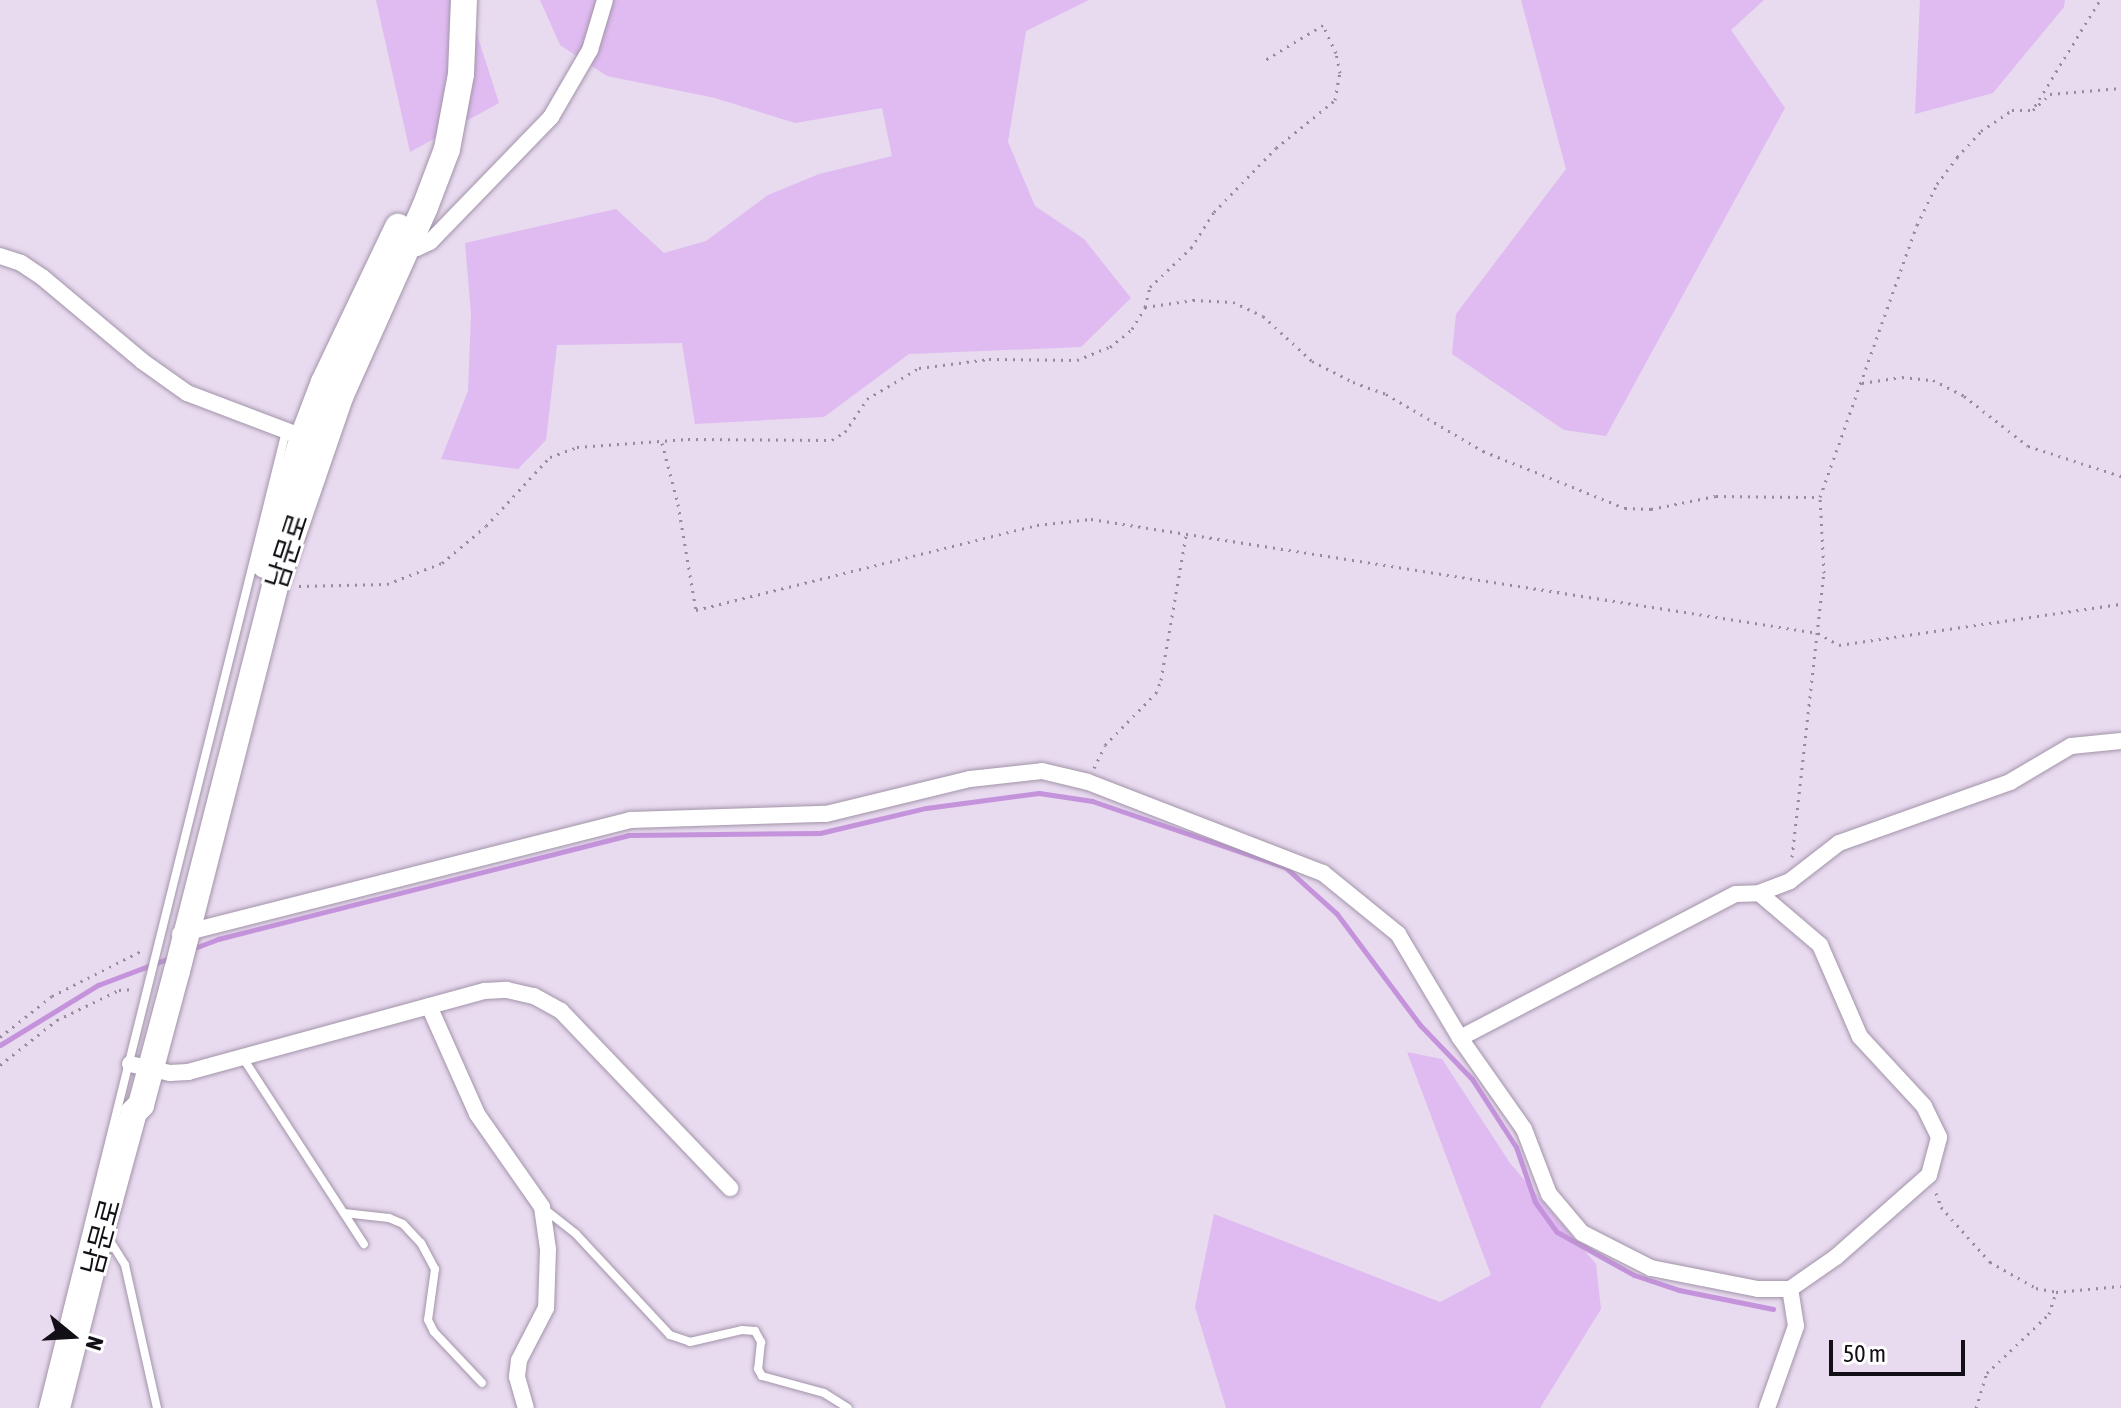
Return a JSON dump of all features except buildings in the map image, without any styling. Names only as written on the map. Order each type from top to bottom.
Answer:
[{"type":"main road","name":"남문로","points":[[399,244],[437,128],[449,60],[453,0]]},
{"type":"main road","name":"남문로","points":[[175,938],[259,587],[304,437],[347,328],[439,173],[454,117],[462,62],[464,0]]},
{"type":"main road","name":"남문로","points":[[57,1408],[134,1112],[141,1105],[140,1067],[162,980],[275,586],[304,437]]},
{"type":"street","points":[[399,244],[430,242],[551,117],[590,50],[605,0]]},
{"type":"street","points":[[0,256],[21,263],[42,277],[142,361],[187,393],[304,437]]},
{"type":"street","points":[[1460,1038],[1736,894],[1759,893],[1790,881],[1839,843],[2010,782],[2071,746],[2121,741]]},
{"type":"street","points":[[175,938],[630,820],[826,814],[970,779],[1042,771],[1088,782],[1323,873],[1398,934],[1460,1038],[1524,1129],[1549,1194],[1582,1233],[1651,1268],[1758,1289],[1790,1289],[1836,1257],[1929,1175],[1939,1137],[1924,1106],[1860,1037],[1820,945],[1759,893]]},
{"type":"street","points":[[140,1067],[178,1074],[485,991],[507,990],[534,996],[561,1011],[730,1188]]},
{"type":"street","points":[[429,1006],[477,1114],[542,1207],[548,1249],[546,1308],[519,1360],[517,1377],[526,1408]]},
{"type":"street","points":[[1767,1408],[1796,1326],[1790,1289]]},
{"type":"lane","points":[[243,1057],[364,1244]]},
{"type":"lane","points":[[43,1408],[140,1067]]},
{"type":"lane","points":[[542,1207],[576,1234],[670,1335],[690,1342],[742,1330],[755,1331],[761,1342],[758,1369],[762,1376],[824,1393],[848,1408]]},
{"type":"lane","points":[[344,1213],[389,1218],[403,1224],[421,1243],[435,1269],[428,1320],[434,1332],[482,1383]]},
{"type":"lane","points":[[102,1229],[125,1265],[157,1408]]},
{"type":"path","points":[[2033,110],[2100,0]]},
{"type":"path","points":[[275,586],[387,584],[442,563],[486,526],[550,457],[577,447],[688,439],[832,440],[845,432],[867,399],[919,368],[989,359],[1077,360],[1110,347],[1132,329],[1145,307],[1150,287],[1191,248],[1214,212],[1276,148],[1335,100],[1340,73],[1336,53],[1323,25],[1262,62]]},
{"type":"path","points":[[1790,881],[1824,573],[1820,497],[1917,225],[1937,184],[1981,131],[2012,110],[2033,110],[2050,94],[2083,88],[2121,88]]},
{"type":"path","points":[[1145,307],[1193,300],[1233,302],[1263,316],[1312,361],[1386,394],[1483,451],[1625,508],[1651,509],[1716,496],[1820,497]]},
{"type":"path","points":[[1862,383],[1902,377],[1933,380],[1964,396],[2028,446],[2121,476]]},
{"type":"path","points":[[662,443],[678,504],[696,610],[1037,525],[1091,519],[1818,633],[1839,645],[2121,604]]},
{"type":"path","points":[[1088,782],[1105,745],[1156,693],[1186,535]]},
{"type":"path","points":[[0,1037],[52,996],[175,938]]},
{"type":"path","points":[[0,1065],[57,1020],[119,990],[162,980]]},
{"type":"path","points":[[1929,1175],[1941,1207],[1990,1262],[2036,1288],[2056,1292],[2121,1286]]},
{"type":"path","points":[[1976,1408],[1987,1373],[2049,1314],[2056,1292]]},
{"type":"shaded area","points":[[376,0],[466,0],[499,103],[410,152]]},
{"type":"shaded area","points":[[540,0],[1089,0],[1026,31],[1008,142],[1035,206],[1084,239],[1131,298],[1081,347],[909,354],[824,417],[695,424],[682,343],[557,345],[546,440],[518,469],[441,459],[468,391],[471,314],[465,243],[616,209],[664,253],[706,241],[768,195],[819,174],[892,156],[882,108],[795,123],[715,98],[607,76],[560,45]]},
{"type":"shaded area","points":[[1521,0],[1764,0],[1731,30],[1785,108],[1606,436],[1564,430],[1452,354],[1456,314],[1566,169]]},
{"type":"shaded area","points":[[1920,0],[2065,0],[2064,7],[1993,93],[1915,114]]},
{"type":"shaded area","points":[[1407,1052],[1442,1059],[1510,1163],[1596,1264],[1601,1309],[1540,1408],[1226,1408],[1195,1307],[1214,1214],[1440,1302],[1491,1275]]},
{"type":"waterway","points":[[192,949],[218,939],[628,835],[820,833],[926,808],[1039,793],[1092,801],[1285,867],[1337,914],[1420,1025],[1472,1079],[1516,1147],[1535,1202],[1557,1232],[1634,1275],[1679,1290],[1773,1309]]},
{"type":"waterway","points":[[0,1045],[98,985],[172,957]]}]
